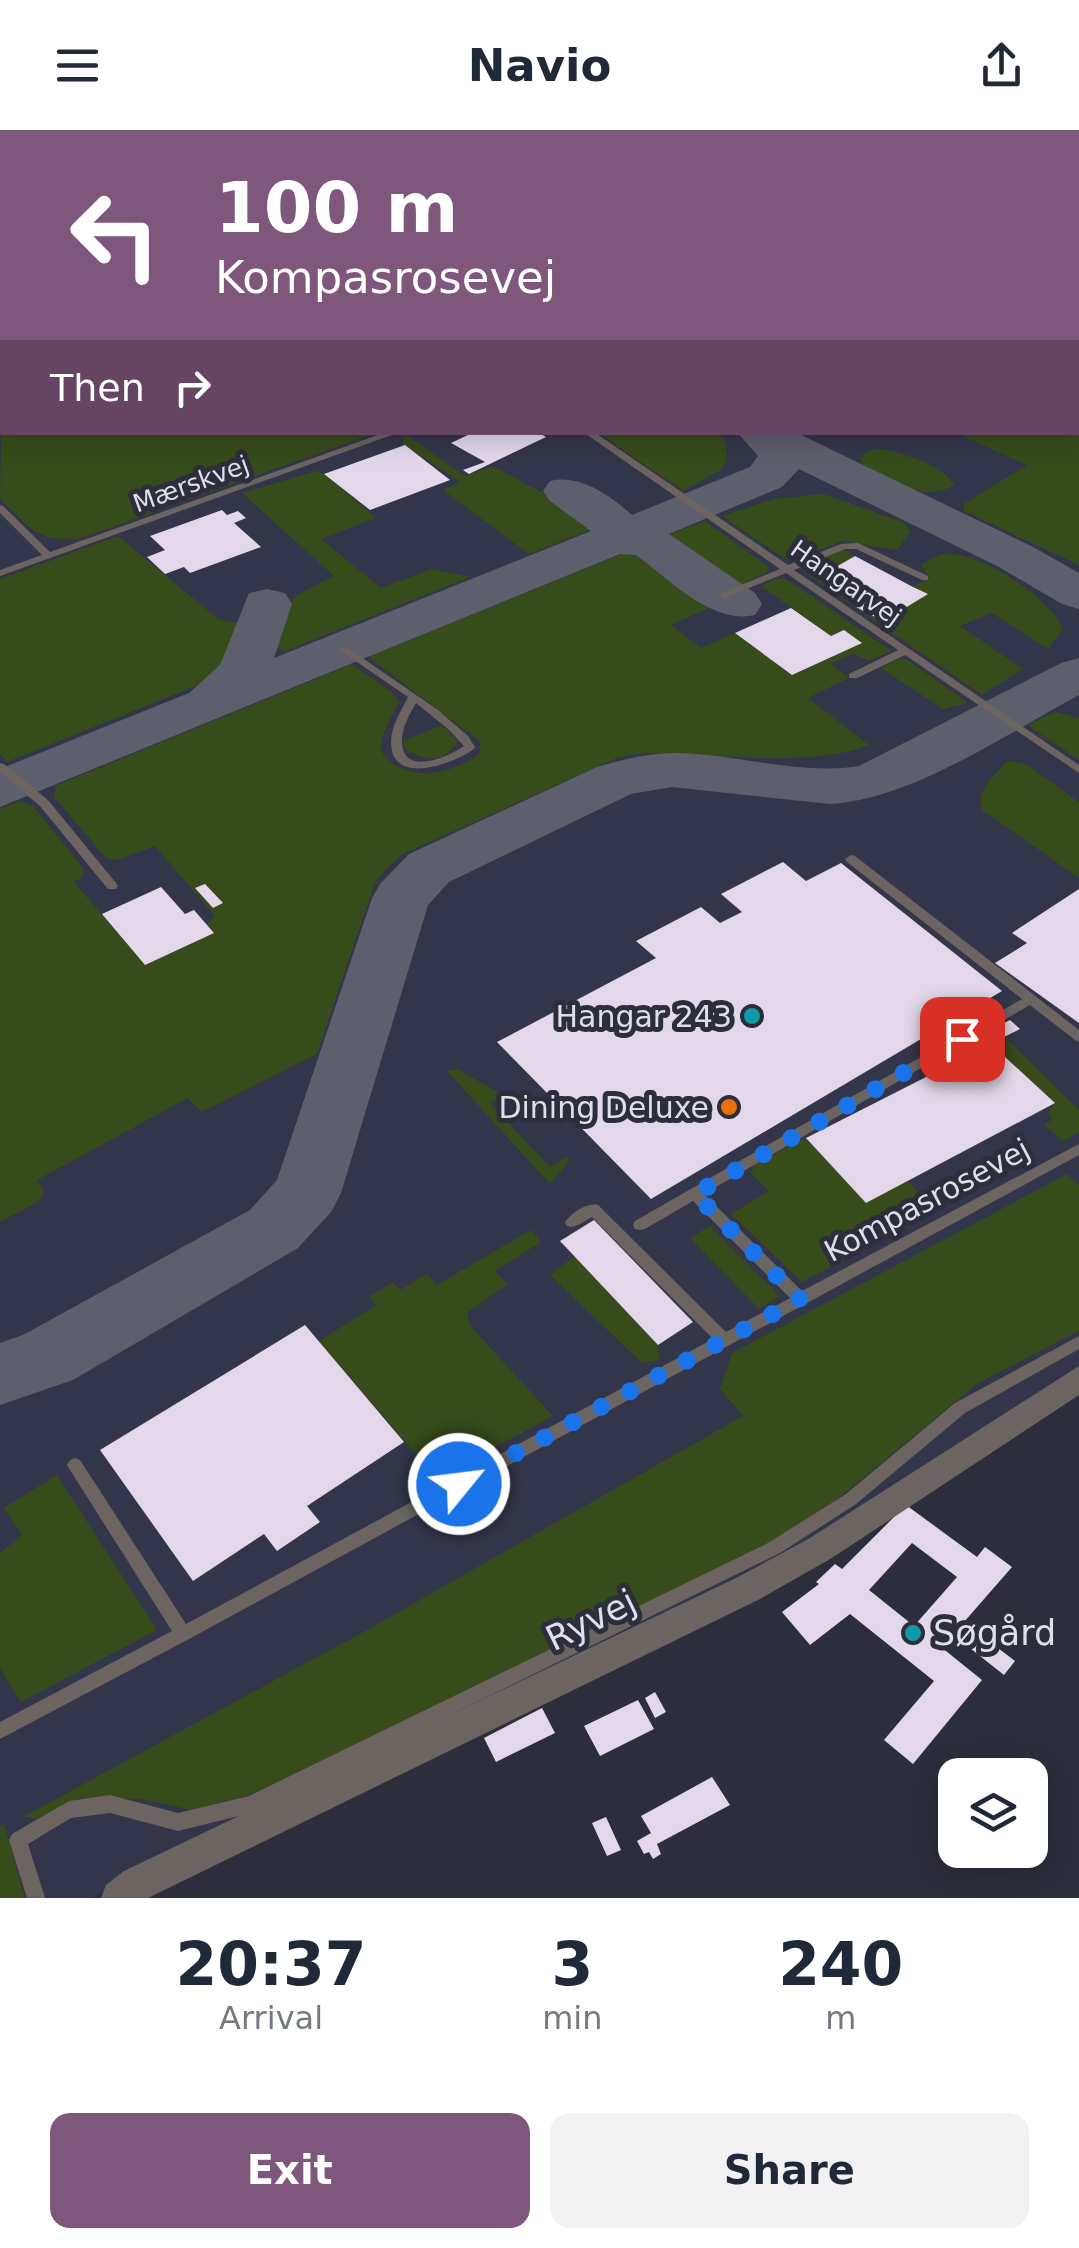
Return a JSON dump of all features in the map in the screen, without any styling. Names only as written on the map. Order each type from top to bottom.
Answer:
[{"type":"street","name":"Ryvej","points":[[119,1898],[137,1884],[748,1588],[821,1548],[1079,1379]]},
{"type":"lane","name":"Mærskvej","points":[[0,573],[388,435]]},
{"type":"lane","name":"Hangarvej","points":[[592,435],[1079,770]]},
{"type":"lane","points":[[0,508],[48,556]]},
{"type":"lane","points":[[724,595],[844,546],[858,546],[925,578]]},
{"type":"lane","points":[[346,649],[413,698],[468,739],[470,746],[458,758],[438,766],[406,761],[396,750],[396,740],[413,698]]},
{"type":"lane","points":[[852,676],[905,651]]},
{"type":"lane","points":[[0,766],[44,803],[112,886]]},
{"type":"lane","points":[[851,860],[1079,1037]]},
{"type":"lane","points":[[640,1225],[1029,1000]]},
{"type":"lane","name":"Kompasrosevej","points":[[0,1731],[1079,1149]]},
{"type":"lane","points":[[695,1194],[800,1299]]},
{"type":"lane","points":[[572,1222],[593,1209],[724,1340]]},
{"type":"lane","points":[[36,1898],[18,1840],[69,1810],[110,1804],[178,1822],[251,1804],[774,1548],[850,1500],[960,1408],[1079,1342]]},
{"type":"lane","points":[[74,1465],[183,1634]]},
{"type":"shaded area","points":[[0,435],[1079,435],[1079,1370],[804,1552],[90,1898],[0,1898]]},
{"type":"green space","points":[[1,435],[369,435],[81,538],[44,536],[0,499]]},
{"type":"green space","points":[[602,435],[718,435],[726,441],[727,461],[719,471],[683,491]]},
{"type":"green space","points":[[960,435],[1079,435],[1079,565],[964,511],[964,504],[1027,465]]},
{"type":"green space","points":[[408,436],[465,476],[493,466],[550,497],[595,528],[529,554],[443,490],[460,482],[403,444],[402,438]]},
{"type":"green space","points":[[872,449],[918,460],[941,472],[954,485],[931,492],[897,482],[864,465],[860,457]]},
{"type":"green space","points":[[316,471],[376,518],[321,539],[381,588],[432,569],[470,577],[285,651],[274,647],[292,601],[334,576],[242,493]]},
{"type":"green space","points":[[823,494],[903,522],[911,531],[897,550],[843,541],[792,560],[722,516],[773,499]]},
{"type":"green space","points":[[705,521],[769,567],[766,573],[738,585],[667,535]]},
{"type":"green space","points":[[118,536],[218,619],[238,623],[225,667],[213,679],[7,762],[0,754],[0,579]]},
{"type":"green space","points":[[843,549],[855,556],[819,577],[863,603],[857,607],[874,617],[884,611],[892,616],[926,594],[913,587],[930,577],[921,565],[939,555],[951,554],[981,562],[1014,580],[1044,604],[1063,629],[1048,649],[992,613],[960,626],[1023,669],[982,695],[803,571],[808,564]]},
{"type":"green space","points":[[624,553],[637,554],[714,606],[671,625],[701,648],[735,633],[792,675],[861,643],[844,630],[831,636],[761,586],[777,578],[786,579],[892,651],[868,661],[853,653],[831,664],[849,678],[808,698],[869,745],[846,752],[791,758],[645,753],[619,757],[403,854],[375,883],[317,1054],[202,1112],[188,1098],[37,1180],[44,1192],[38,1202],[0,1222],[0,809],[20,801],[33,806],[84,869],[82,877],[74,882],[145,965],[214,933],[207,924],[215,916],[155,846],[117,860],[106,858],[54,797],[55,786],[352,664],[394,694],[399,702],[383,736],[381,747],[385,756],[399,767],[422,773],[458,766],[479,754],[481,742],[368,657]]},
{"type":"green space","points":[[899,658],[968,703],[943,709],[881,668]]},
{"type":"green space","points":[[1055,712],[1079,718],[1079,760],[1030,727],[1029,724]]},
{"type":"green space","points":[[442,725],[458,742],[447,753],[426,758],[405,748],[403,741]]},
{"type":"green space","points":[[1007,761],[1026,764],[1079,802],[1079,878],[982,810],[983,790]]},
{"type":"green space","points":[[989,1034],[998,1044],[1008,1040],[1079,1110],[1079,1132],[1064,1141],[1044,1125],[1053,1119],[1048,1114],[1054,1103],[992,1045],[974,1053],[980,1039]]},
{"type":"green space","points":[[457,1069],[503,1095],[490,1103],[550,1167],[566,1157],[569,1161],[550,1184],[447,1071]]},
{"type":"green space","points":[[806,1138],[866,1202],[908,1181],[930,1206],[927,1216],[802,1282],[731,1214],[769,1191],[751,1173],[754,1165]]},
{"type":"green space","points":[[1067,1174],[1079,1185],[1079,1331],[978,1383],[836,1500],[775,1540],[264,1791],[192,1810],[141,1799],[79,1798],[36,1819],[23,1817],[367,1630],[743,1416],[720,1388],[732,1353]]},
{"type":"green space","points":[[710,1226],[780,1296],[759,1309],[690,1238]]},
{"type":"green space","points":[[531,1230],[541,1242],[495,1271],[507,1284],[467,1313],[471,1327],[553,1416],[437,1479],[319,1341],[376,1305],[369,1297],[393,1282],[400,1290],[427,1274],[437,1285]]},
{"type":"green space","points":[[575,1256],[658,1345],[660,1360],[642,1363],[550,1275]]},
{"type":"green space","points":[[57,1475],[157,1630],[21,1702],[0,1668],[0,1553],[22,1535],[4,1508]]},
{"type":"green space","points":[[4,1824],[25,1898],[0,1898],[0,1826]]},
{"type":"building","points":[[468,435],[546,437],[469,474],[463,470],[485,462],[451,443]]},
{"type":"building","points":[[405,445],[450,480],[370,510],[324,474]]},
{"type":"building","points":[[222,510],[227,515],[238,511],[246,518],[234,523],[261,547],[190,573],[184,567],[165,574],[147,557],[165,550],[150,536]]},
{"type":"building","points":[[855,556],[928,594],[892,616],[884,611],[875,617],[856,607],[863,603],[817,578]]},
{"type":"building","points":[[791,608],[831,636],[844,630],[862,643],[792,675],[735,633]]},
{"type":"building","name":"Hangar 243","points":[[783,862],[806,881],[841,863],[1002,991],[651,1199],[497,1042],[656,958],[636,941],[701,907],[720,923],[742,912],[721,894]]},
{"type":"building","points":[[205,884],[223,903],[213,908],[195,888]]},
{"type":"building","points":[[161,887],[185,914],[194,910],[214,933],[145,965],[102,914]]},
{"type":"building","points":[[1079,889],[1079,1023],[995,963],[1027,943],[1012,933]]},
{"type":"building","points":[[1010,1020],[1020,1029],[1002,1038],[992,1029]]},
{"type":"building","points":[[991,1044],[1055,1103],[866,1203],[806,1138]]},
{"type":"building","points":[[594,1220],[693,1322],[658,1345],[560,1241]]},
{"type":"building","points":[[305,1325],[404,1442],[307,1506],[320,1522],[277,1551],[264,1534],[193,1581],[100,1450]]},
{"type":"building","name":"Søgård","points":[[906,1505],[977,1557],[985,1547],[1012,1567],[964,1622],[1015,1661],[1004,1675],[956,1637],[963,1630],[959,1626],[941,1647],[982,1680],[913,1764],[884,1740],[934,1681],[850,1614],[810,1645],[782,1612],[819,1584],[816,1582],[835,1564],[842,1569]],"holes":[[[912,1543],[957,1577],[914,1626],[869,1590]]]},
{"type":"building","points":[[655,1692],[666,1712],[655,1718],[645,1698]]},
{"type":"building","points":[[638,1700],[654,1729],[600,1756],[584,1726]]},
{"type":"building","points":[[542,1708],[555,1733],[496,1762],[484,1738]]},
{"type":"building","points":[[712,1777],[730,1805],[657,1844],[661,1854],[653,1859],[649,1852],[644,1854],[637,1841],[651,1833],[641,1816]]},
{"type":"building","points":[[606,1817],[621,1850],[607,1856],[592,1823]]},
{"type":"taxiway","points":[[609,541],[766,477],[778,466],[781,455],[764,435]]},
{"type":"taxiway","points":[[765,435],[1016,557],[1079,594]]},
{"type":"taxiway","points":[[566,491],[613,522],[615,533],[609,541]]},
{"type":"taxiway","points":[[614,539],[648,541],[737,604]]},
{"type":"taxiway","points":[[0,789],[609,541]]},
{"type":"taxiway","points":[[209,702],[244,672],[267,604]]},
{"type":"taxiway","points":[[0,1374],[47,1358],[274,1229],[307,1193],[401,898],[429,868],[617,779],[672,770],[829,786],[876,780],[1079,674]]},
{"type":"place","name":"Hangar 243","points":[[752,1016]]},
{"type":"place","name":"Dining Deluxe","points":[[729,1107]]},
{"type":"place","name":"Søgård","points":[[913,1633]]},
{"type":"route","points":[[459,1484],[800,1299],[695,1194],[962,1039]]}]
